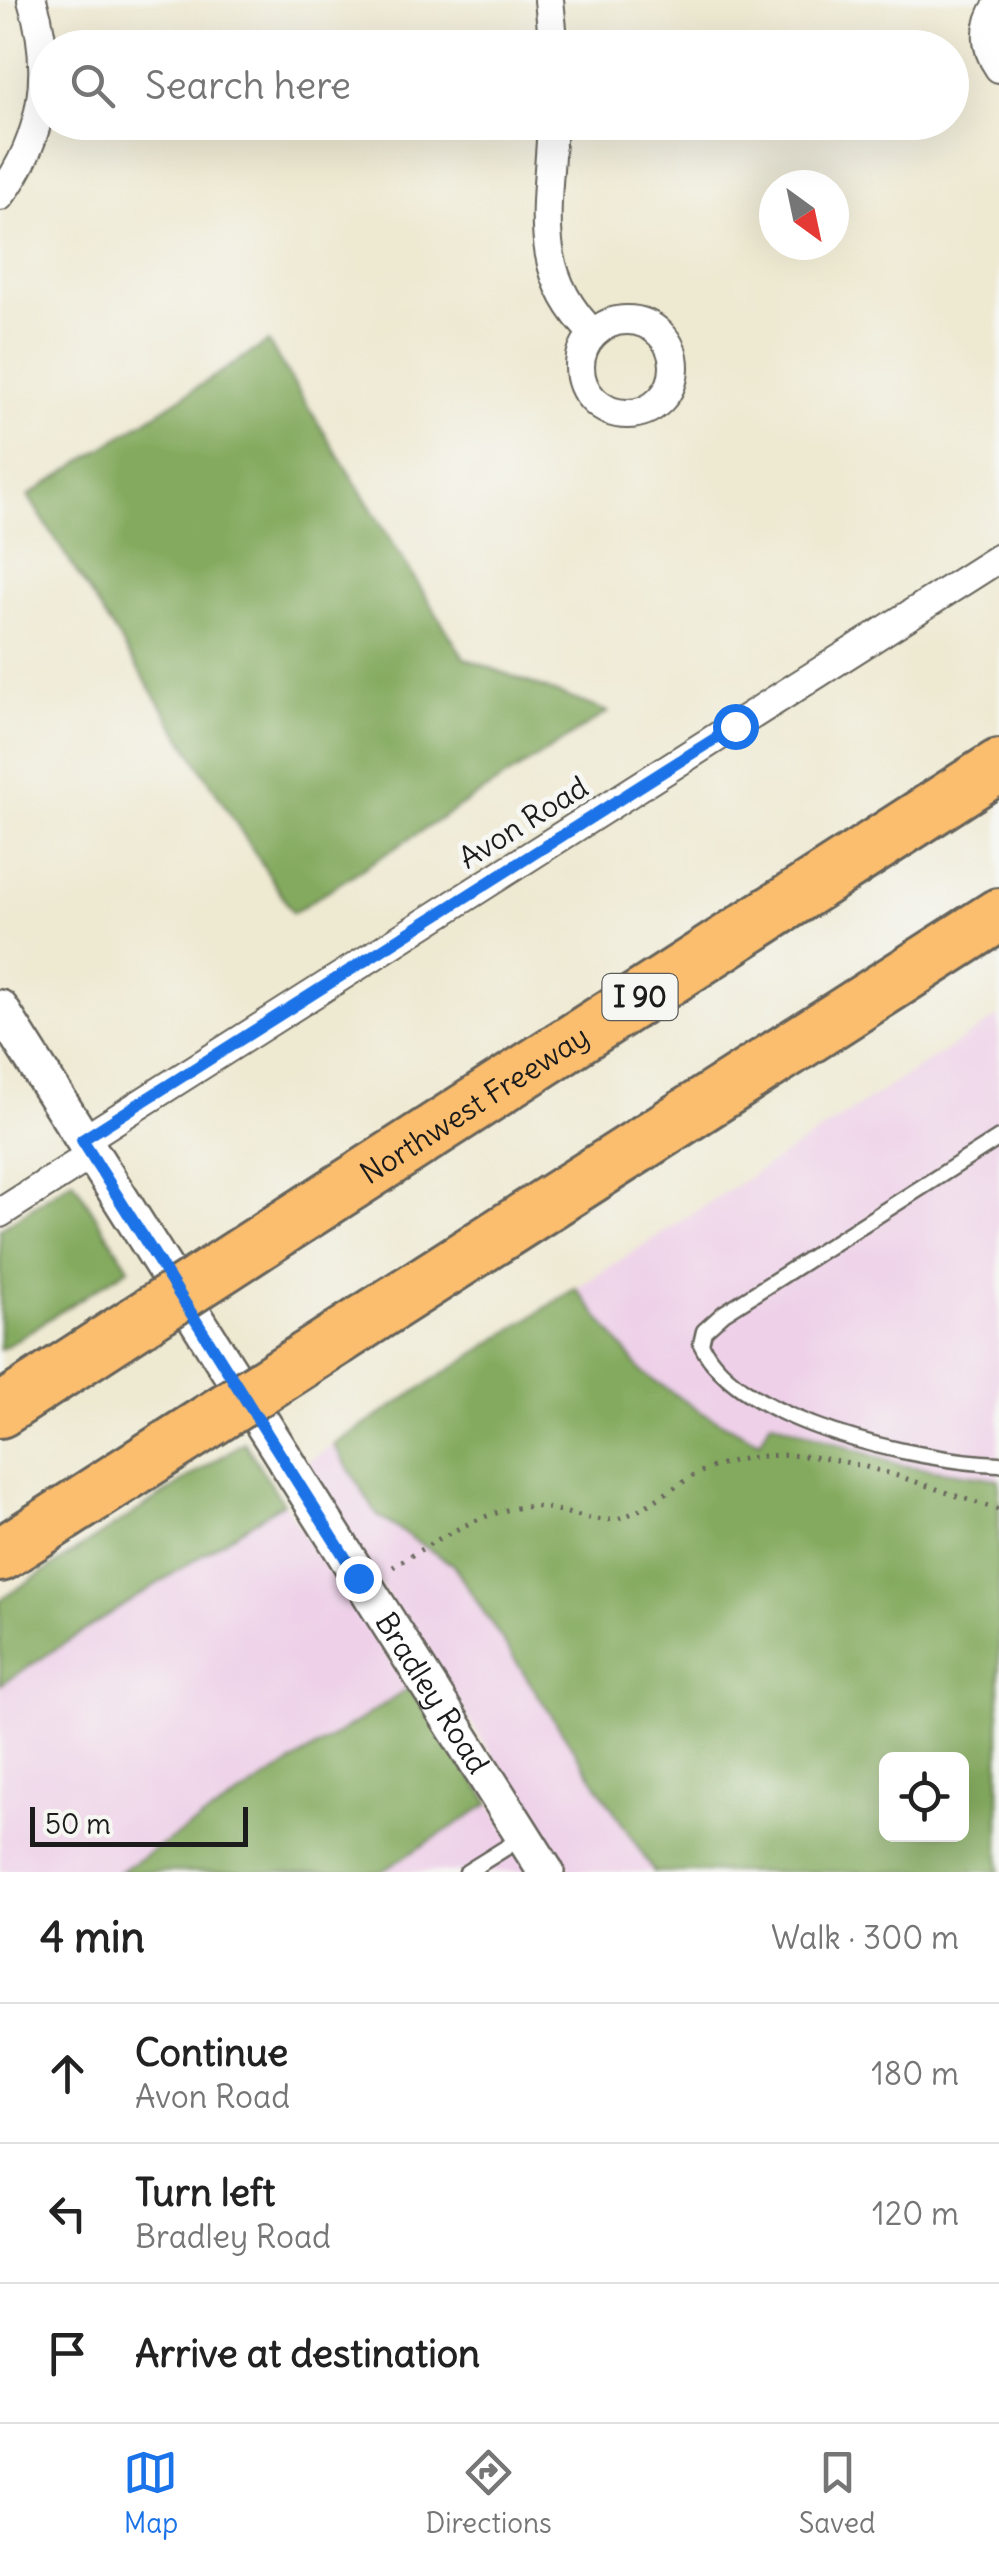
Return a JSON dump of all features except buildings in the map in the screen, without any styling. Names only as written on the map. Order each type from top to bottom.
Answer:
[{"type":"highway","name":"Northwest Freeway","points":[[0,1411],[999,766]]},
{"type":"highway","points":[[0,1555],[999,915]]},
{"type":"street","points":[[32,0],[37,30]]},
{"type":"street","points":[[549,0],[552,30]]},
{"type":"street","points":[[991,4],[987,41],[999,68]]},
{"type":"street","points":[[0,196],[27,154],[31,140]]},
{"type":"street","points":[[552,140],[549,265],[570,309],[593,333]]},
{"type":"street","name":"Avon Road","points":[[0,1212],[87,1148],[999,558]]},
{"type":"street","name":"Bradley Road","points":[[0,1008],[546,1872]]},
{"type":"lane","points":[[999,1138],[724,1313],[704,1331],[701,1344],[722,1374],[805,1420],[903,1450],[999,1464]]},
{"type":"lane","points":[[467,1872],[524,1837]]},
{"type":"path","points":[[394,1567],[443,1536],[487,1517],[536,1506],[622,1518],[706,1470],[753,1454],[800,1454],[910,1478],[999,1510]]},
{"type":"shaded area","points":[[999,1016],[999,1872],[570,1872],[301,1466]]},
{"type":"shaded area","points":[[283,1503],[410,1688],[119,1872],[0,1872],[0,1685]]},
{"type":"shaded area","points":[[490,1803],[533,1872],[381,1872]]},
{"type":"green space","points":[[268,342],[464,658],[608,712],[293,913],[28,496]]},
{"type":"green space","points":[[73,1180],[129,1268],[0,1350],[0,1229]]},
{"type":"green space","points":[[576,1288],[642,1372],[701,1412],[760,1442],[771,1421],[900,1465],[999,1479],[999,1872],[654,1872],[453,1565],[378,1516],[334,1445]]},
{"type":"green space","points":[[244,1442],[283,1503],[0,1685],[0,1600]]},
{"type":"green space","points":[[410,1688],[490,1803],[381,1872],[119,1872]]},
{"type":"route","points":[[358,1578],[82,1140],[735,726]]}]
